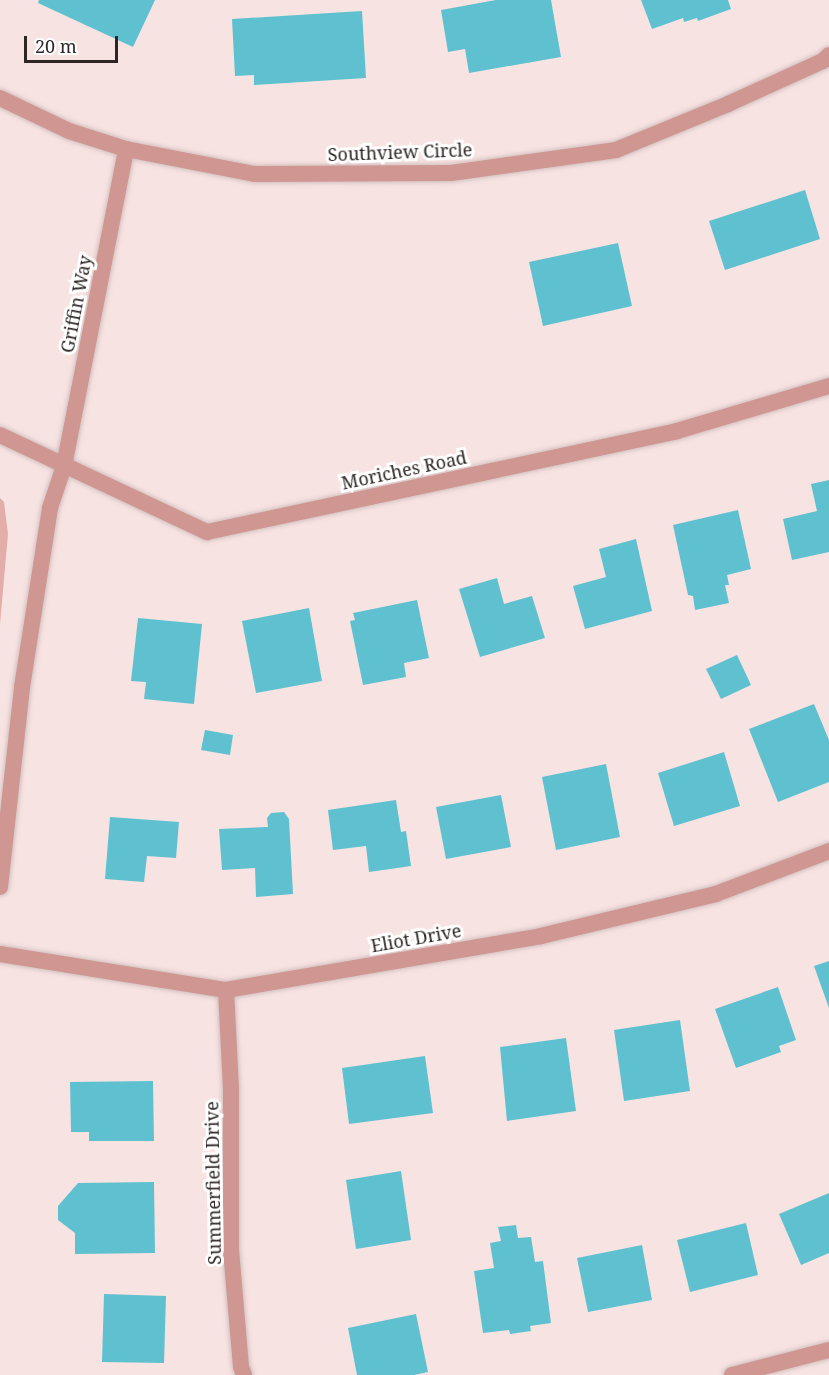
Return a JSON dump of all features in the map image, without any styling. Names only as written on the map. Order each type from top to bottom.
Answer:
[{"type":"street","name":"Southview Circle","points":[[0,98],[69,131],[126,149],[255,174],[451,173],[616,150],[823,62],[829,55]]},
{"type":"street","name":"Griffin Way","points":[[0,887],[22,687],[50,508],[64,466],[126,149]]},
{"type":"street","name":"Moriches Road","points":[[0,435],[207,532],[677,431],[829,386]]},
{"type":"street","name":"Eliot Drive","points":[[0,954],[226,990],[541,936],[716,894],[829,851]]},
{"type":"street","name":"Summerfield Drive","points":[[226,990],[231,1088],[231,1250],[241,1367],[244,1375]]},
{"type":"street","points":[[732,1375],[829,1350]]},
{"type":"shaded area","points":[[0,498],[4,502],[8,534],[0,624]]},
{"type":"building","points":[[39,0],[155,0],[133,47],[38,3]]},
{"type":"building","points":[[496,0],[551,0],[561,57],[469,73],[465,49],[448,52],[441,10]]},
{"type":"building","points":[[641,0],[728,0],[731,9],[698,21],[697,18],[684,22],[683,18],[652,29]]},
{"type":"building","points":[[362,11],[366,78],[254,85],[254,75],[235,76],[232,19]]},
{"type":"building","points":[[805,190],[820,239],[725,270],[709,221]]},
{"type":"building","points":[[618,243],[632,306],[543,326],[529,262]]},
{"type":"building","points":[[829,480],[829,552],[792,560],[783,519],[817,511],[811,484]]},
{"type":"building","points":[[738,510],[751,569],[727,575],[729,585],[725,585],[729,603],[695,610],[693,596],[688,595],[673,525]]},
{"type":"building","points":[[636,539],[652,611],[585,629],[573,586],[606,577],[599,549]]},
{"type":"building","points":[[497,578],[504,604],[532,596],[545,638],[480,657],[459,589]]},
{"type":"building","points":[[417,600],[429,658],[404,663],[406,677],[363,685],[350,621],[355,620],[353,613]]},
{"type":"building","points":[[309,608],[322,681],[256,693],[242,621]]},
{"type":"building","points":[[138,618],[202,624],[194,704],[144,699],[146,682],[131,681]]},
{"type":"building","points":[[737,655],[751,685],[721,699],[706,669]]},
{"type":"building","points":[[814,704],[829,740],[829,782],[778,802],[749,729]]},
{"type":"building","points":[[205,730],[233,735],[230,755],[201,750]]},
{"type":"building","points":[[724,752],[740,806],[674,826],[658,773]]},
{"type":"building","points":[[606,764],[620,837],[556,850],[542,777]]},
{"type":"building","points":[[501,795],[511,847],[446,859],[436,807]]},
{"type":"building","points":[[396,800],[401,832],[406,831],[411,866],[369,872],[366,846],[333,850],[328,810]]},
{"type":"building","points":[[284,812],[289,819],[293,894],[256,897],[255,868],[222,870],[219,829],[268,827],[267,818],[271,813]]},
{"type":"building","points":[[110,817],[179,822],[176,858],[147,856],[144,882],[105,879]]},
{"type":"building","points":[[829,961],[829,1008],[814,966]]},
{"type":"building","points":[[778,987],[796,1040],[779,1046],[781,1052],[736,1068],[715,1009]]},
{"type":"building","points":[[680,1020],[690,1091],[624,1101],[614,1030]]},
{"type":"building","points":[[566,1038],[576,1111],[507,1121],[500,1047]]},
{"type":"building","points":[[425,1056],[433,1113],[349,1124],[342,1068]]},
{"type":"building","points":[[153,1081],[154,1141],[89,1141],[89,1132],[71,1132],[70,1082]]},
{"type":"building","points":[[401,1171],[411,1240],[356,1249],[346,1180]]},
{"type":"building","points":[[154,1182],[155,1253],[75,1254],[75,1233],[58,1220],[58,1206],[78,1183]]},
{"type":"building","points":[[829,1193],[829,1253],[801,1265],[779,1214]]},
{"type":"building","points":[[746,1223],[758,1275],[690,1292],[677,1240]]},
{"type":"building","points":[[516,1225],[518,1238],[531,1237],[535,1262],[543,1261],[551,1323],[530,1326],[531,1331],[510,1334],[509,1330],[483,1333],[474,1271],[494,1268],[490,1243],[501,1241],[498,1227]]},
{"type":"building","points":[[642,1245],[652,1300],[588,1312],[577,1258]]},
{"type":"building","points":[[104,1294],[166,1296],[164,1363],[102,1362]]},
{"type":"building","points":[[416,1314],[428,1372],[414,1375],[357,1375],[348,1328]]}]
